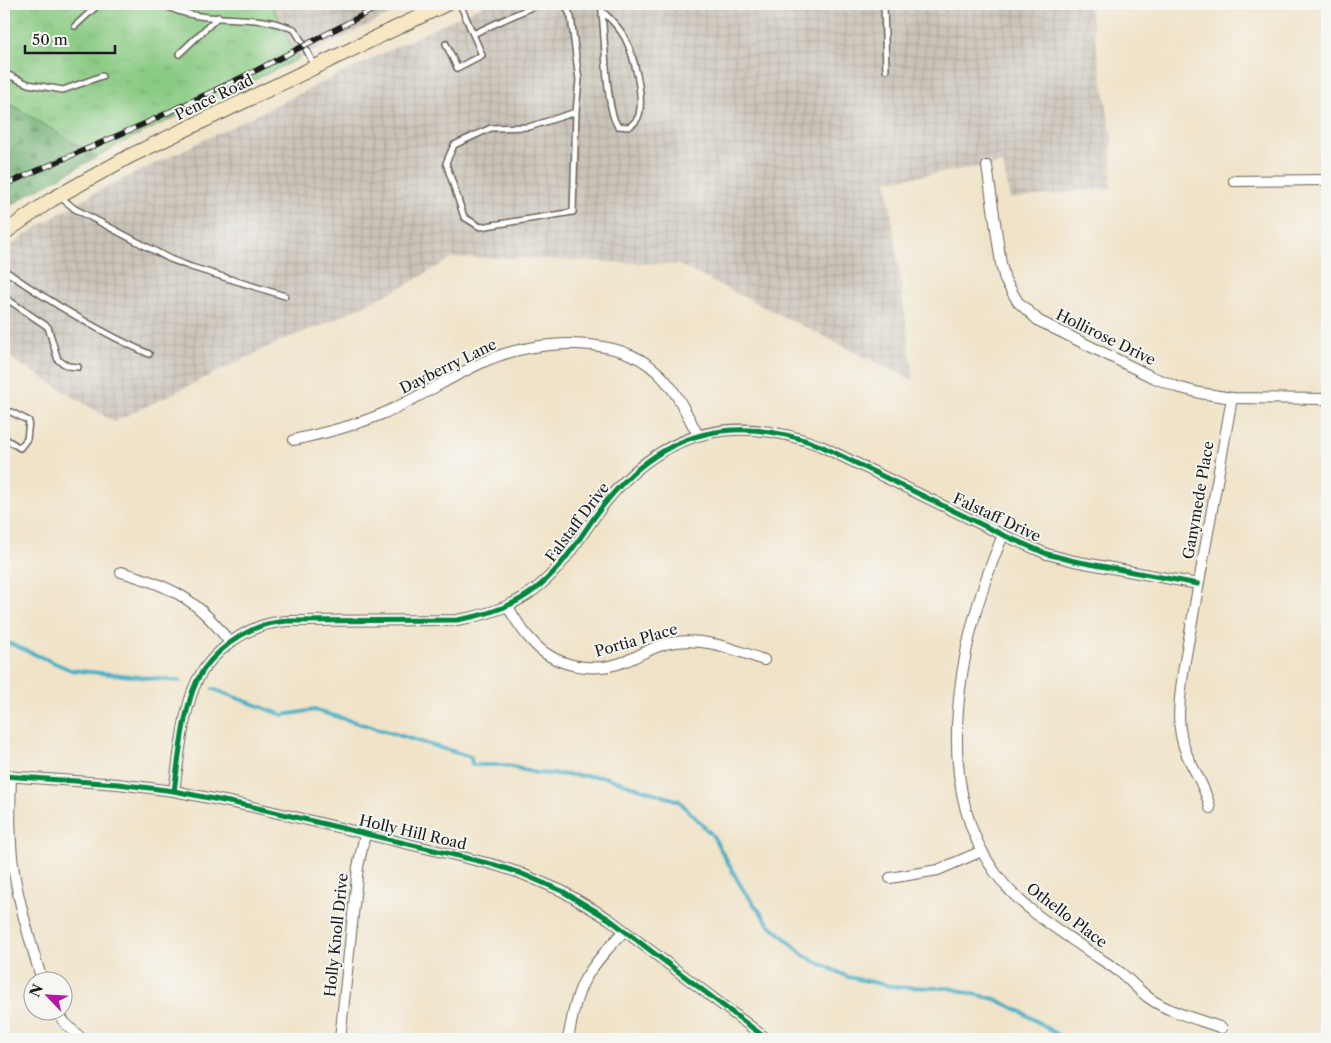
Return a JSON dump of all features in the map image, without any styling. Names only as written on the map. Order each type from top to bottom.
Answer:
[{"type":"street","name":"Pence Road","points":[[4,233],[59,196],[130,156],[446,4]]},
{"type":"street","name":"Hollirose Drive","points":[[987,166],[1001,264],[1010,291],[1024,309],[1039,321],[1150,376],[1177,387],[1232,398],[1327,399]]},
{"type":"street","points":[[1234,181],[1327,180]]},
{"type":"street","name":"Dayberry Lane","points":[[294,440],[334,431],[380,415],[493,358],[545,346],[571,344],[608,348],[625,352],[642,360],[657,371],[669,385],[698,435]]},
{"type":"street","name":"Ganymede Place","points":[[1210,808],[1205,790],[1186,754],[1180,737],[1178,704],[1232,398]]},
{"type":"street","name":"Falstaff Drive","points":[[174,791],[187,712],[194,688],[213,659],[230,643],[254,629],[271,622],[287,620],[457,620],[481,616],[508,607],[523,598],[553,574],[608,498],[622,483],[657,455],[680,442],[718,430],[738,429],[780,433],[803,439],[830,450],[1003,535],[1047,554],[1074,561],[1198,584]]},
{"type":"street","name":"Othello Place","points":[[1003,535],[970,629],[961,680],[958,711],[958,756],[961,787],[966,811],[982,850],[992,868],[1018,899],[1121,973],[1147,997],[1172,1010],[1222,1028]]},
{"type":"street","points":[[121,572],[154,581],[188,599],[221,631],[230,643]]},
{"type":"street","name":"Portia Place","points":[[508,607],[520,627],[541,650],[562,662],[578,666],[607,666],[625,662],[663,644],[688,641],[713,643],[764,660]]},
{"type":"street","points":[[7,776],[14,870],[29,937],[39,970]]},
{"type":"street","name":"Holly Hill Road","points":[[7,776],[109,783],[174,791],[249,806],[468,858],[520,874],[562,891],[609,919],[767,1039]]},
{"type":"street","name":"Holly Knoll Drive","points":[[340,1039],[358,867],[364,834]]},
{"type":"street","points":[[890,878],[938,870],[982,850]]},
{"type":"street","points":[[568,1039],[578,996],[584,980],[624,930]]},
{"type":"street","points":[[63,1020],[82,1039]]},
{"type":"lane","points":[[75,26],[99,4]]},
{"type":"lane","points":[[163,4],[172,9],[193,15],[265,21],[294,29],[315,68]]},
{"type":"lane","points":[[446,44],[457,68],[482,55],[460,4]]},
{"type":"lane","points":[[566,4],[571,17],[579,80],[576,112],[573,212],[480,227],[464,217],[446,164],[454,145],[491,128],[529,127],[576,112]]},
{"type":"lane","points":[[601,4],[610,105],[614,122],[618,126],[629,127],[636,122],[639,115],[640,102],[633,56],[625,38],[614,22],[602,12]]},
{"type":"lane","points":[[884,4],[886,70]]},
{"type":"lane","points":[[473,34],[536,5]]},
{"type":"lane","points":[[179,54],[218,17]]},
{"type":"lane","points":[[4,74],[28,84],[63,90],[102,76]]},
{"type":"lane","points":[[59,196],[75,209],[170,259],[191,268],[285,296]]},
{"type":"lane","points":[[4,270],[55,305],[122,342],[149,354]]},
{"type":"lane","points":[[4,297],[48,327],[58,360],[68,366],[78,367]]},
{"type":"lane","points":[[4,412],[11,412],[28,421],[27,439],[20,448],[4,438]]},
{"type":"shaded area","points":[[265,4],[411,4],[298,59],[273,7]]},
{"type":"shaded area","points":[[485,4],[1089,4],[1112,136],[1111,188],[1010,199],[1003,163],[887,181],[914,381],[679,265],[518,258],[452,258],[406,285],[323,325],[289,337],[114,422],[4,354],[4,252],[26,234],[94,193]]},
{"type":"green space","points":[[4,4],[265,4],[273,7],[298,59],[123,142],[97,157],[4,100]]},
{"type":"green space","points":[[4,100],[97,157],[27,195],[4,210]]},
{"type":"waterway","points":[[4,641],[71,670],[180,681]]},
{"type":"waterway","points":[[213,689],[283,715],[315,710],[471,757],[472,765],[504,765],[537,773],[604,777],[679,801],[713,836],[742,888],[769,924],[805,956],[848,977],[896,987],[949,988],[995,999],[1022,1012],[1064,1039]]},
{"type":"railway","points":[[4,185],[146,123],[257,70],[384,4]]},
{"type":"cycle path","points":[[174,791],[183,727],[193,690],[204,669],[220,651],[240,636],[264,625],[284,621],[457,620],[475,617],[507,606],[534,590],[559,567],[610,497],[632,474],[656,455],[681,442],[706,434],[733,430],[762,431],[791,436],[821,446],[1003,535],[1047,554],[1074,561],[1198,584]]},
{"type":"cycle path","points":[[4,776],[118,784],[174,791],[249,806],[495,865],[520,873],[562,891],[609,919],[767,1039]]}]
